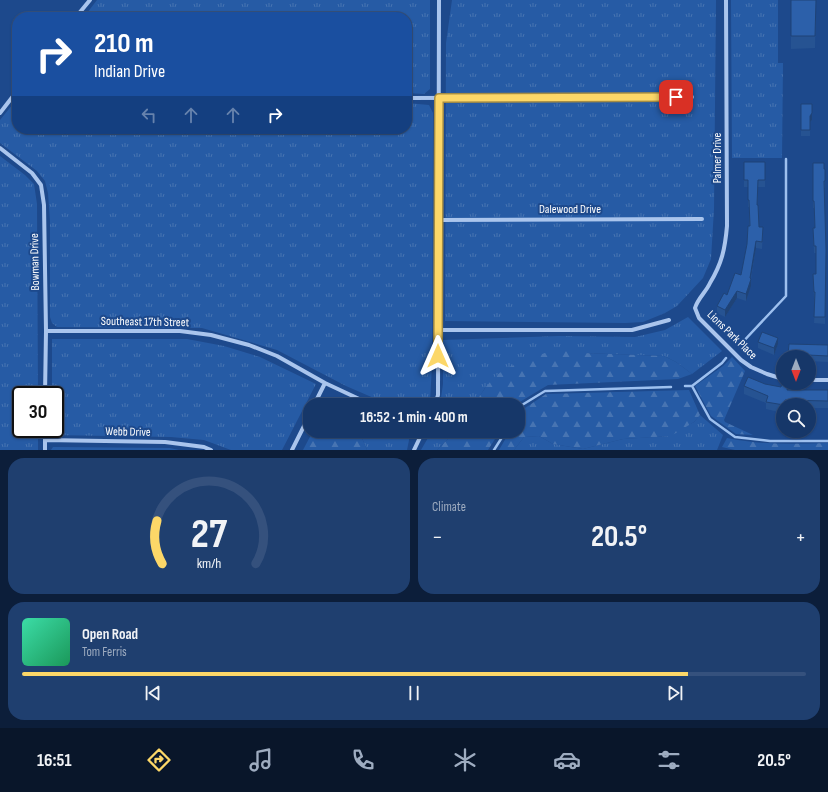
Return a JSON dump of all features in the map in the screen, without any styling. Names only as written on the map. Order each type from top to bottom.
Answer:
[{"type":"street","points":[[80,12],[90,0]]},
{"type":"street","points":[[437,398],[439,0]]},
{"type":"street","name":"Palmer Drive","points":[[695,308],[697,302],[710,285],[720,264],[726,245],[726,0]]},
{"type":"street","points":[[0,113],[12,97]]},
{"type":"street","points":[[412,98],[692,97]]},
{"type":"street","name":"Bowman Drive","points":[[0,148],[32,172],[41,185],[44,205],[46,331],[45,386]]},
{"type":"street","name":"Dalewood Drive","points":[[439,220],[702,219]]},
{"type":"street","name":"Lions Park Place","points":[[695,308],[699,318],[741,360],[751,367],[776,377]]},
{"type":"street","points":[[438,330],[632,330],[669,320]]},
{"type":"street","name":"Southeast 17th Street","points":[[46,331],[180,331],[212,335],[248,345],[277,356],[326,383],[357,398]]},
{"type":"street","points":[[816,380],[828,380]]},
{"type":"street","points":[[318,398],[326,383]]},
{"type":"street","points":[[292,450],[303,428]]},
{"type":"street","points":[[414,450],[420,438]]},
{"type":"street","points":[[44,450],[45,440]]},
{"type":"street","name":"Webb Drive","points":[[45,440],[165,442],[204,447],[211,450]]},
{"type":"green space","points":[[97,0],[430,0],[430,89],[424,94],[412,93],[412,12],[88,12]]},
{"type":"green space","points":[[452,0],[716,0],[714,209],[711,259],[703,278],[677,306],[665,313],[643,322],[445,321],[446,43]]},
{"type":"green space","points":[[731,0],[778,0],[778,63],[783,63],[782,158],[732,158]]},
{"type":"green space","points":[[412,103],[429,105],[433,113],[432,364],[430,398],[374,398],[346,386],[277,350],[202,328],[57,327],[52,323],[50,317],[50,221],[48,193],[45,181],[37,171],[0,143],[0,120],[12,105],[12,134],[412,134]]},
{"type":"green space","points":[[0,156],[25,175],[34,184],[37,204],[38,386],[12,386],[12,438],[38,438],[38,450],[0,450]]},
{"type":"green space","points":[[688,317],[722,351],[692,374],[676,362],[664,356],[584,353],[485,388],[479,398],[441,398],[443,384],[443,340],[559,336],[635,337],[665,330]]},
{"type":"green space","points":[[52,339],[187,339],[224,346],[260,357],[316,384],[309,398],[303,398],[303,409],[282,450],[231,450],[204,440],[171,437],[64,435],[64,386],[52,386]]},
{"type":"green space","points":[[554,350],[584,353],[664,356],[676,362],[692,374],[678,379],[548,385],[525,399],[478,398],[484,389],[497,375],[524,360]]},
{"type":"green space","points":[[732,357],[745,371],[724,420],[725,422],[753,435],[736,434],[711,416],[695,386],[723,366]]},
{"type":"green space","points":[[689,390],[700,415],[694,422],[671,436],[623,439],[583,449],[553,444],[539,436],[525,437],[525,408],[546,394]]},
{"type":"green space","points":[[700,415],[723,435],[717,450],[514,450],[525,437],[539,436],[553,444],[583,449],[623,439],[668,436],[694,422]]},
{"type":"green space","points":[[309,438],[362,438],[367,450],[303,450]]},
{"type":"green space","points":[[362,438],[409,438],[407,450],[367,450]]},
{"type":"green space","points":[[428,438],[449,438],[437,450],[421,450]]},
{"type":"green space","points":[[449,438],[496,438],[488,450],[437,450]]},
{"type":"green space","points":[[506,438],[523,438],[514,450],[499,450]]},
{"type":"green space","points":[[727,438],[764,443],[828,443],[828,450],[735,450],[722,447]]},
{"type":"green space","points":[[53,447],[170,448],[179,450],[51,450]]},
{"type":"building","points":[[791,0],[816,0],[815,36],[791,36]]},
{"type":"building","points":[[801,104],[812,104],[810,130],[801,130]]},
{"type":"building","points":[[744,162],[765,162],[765,180],[758,180],[757,205],[759,227],[763,227],[762,242],[756,241],[751,279],[746,294],[737,291],[725,310],[717,306],[724,293],[727,295],[735,273],[741,275],[747,244],[748,226],[750,226],[748,180],[744,180]]},
{"type":"building","points":[[813,163],[824,163],[825,169],[825,317],[814,317],[815,292],[813,274],[816,274],[816,246],[814,246],[813,228],[815,228]]},
{"type":"building","points":[[762,332],[778,338],[774,348],[758,342]]},
{"type":"building","points":[[789,344],[828,345],[828,356],[816,355],[816,350],[788,350]]},
{"type":"building","points":[[748,377],[765,384],[776,386],[776,390],[828,390],[828,401],[816,401],[816,398],[776,398],[776,404],[766,402],[768,396],[744,386]]},
{"type":"waterway","points":[[739,346],[786,296],[786,159]]},
{"type":"waterway","points":[[685,386],[692,386],[722,363],[726,358]]},
{"type":"waterway","points":[[692,386],[710,419],[735,437],[770,441],[828,441]]},
{"type":"waterway","points":[[525,403],[545,391],[671,387]]},
{"type":"waterway","points":[[494,450],[502,438]]},
{"type":"route","points":[[438,356],[439,98],[676,97]]}]
